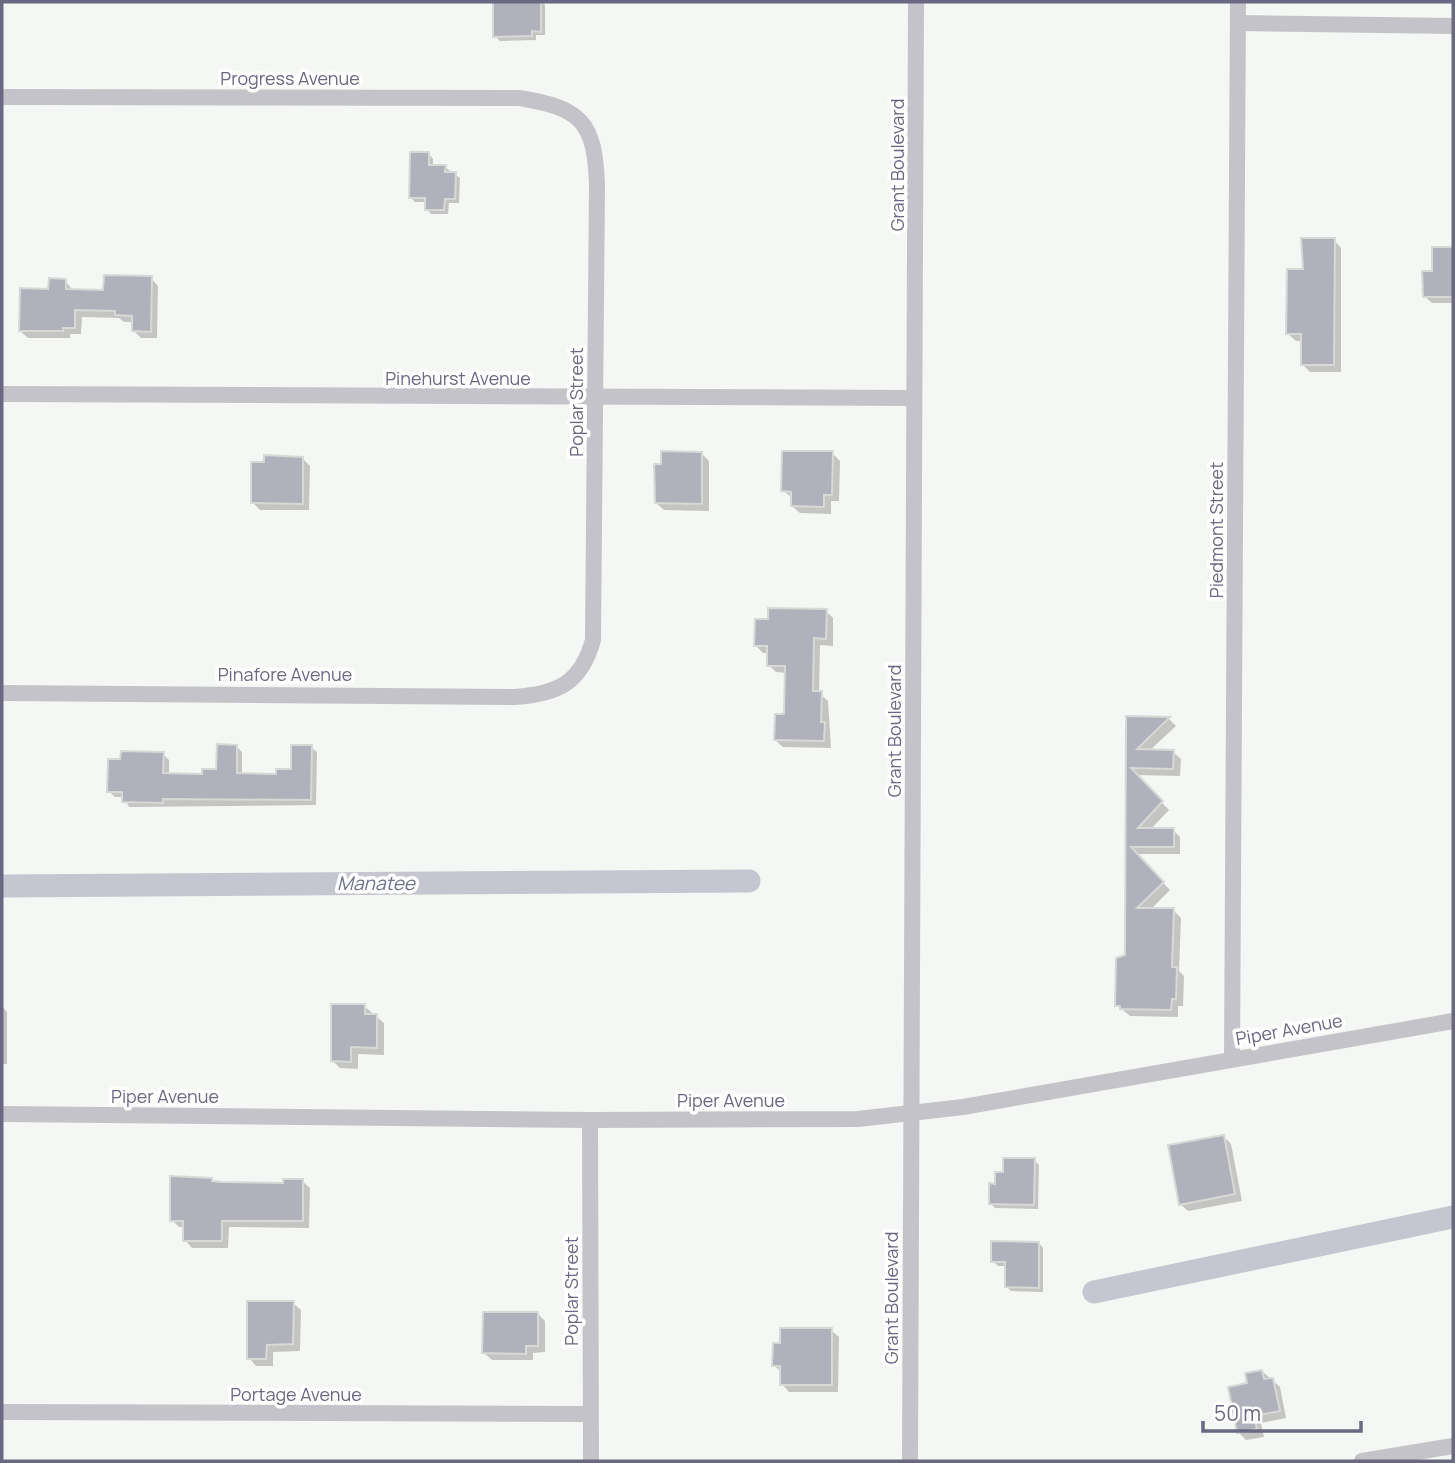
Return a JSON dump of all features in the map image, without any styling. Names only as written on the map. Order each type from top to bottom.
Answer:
[{"type":"street","name":"Grant Boulevard","points":[[910,1461],[916,2]]},
{"type":"street","name":"Piedmont Street","points":[[1232,1058],[1238,2]]},
{"type":"street","points":[[1239,23],[1453,26]]},
{"type":"street","name":"Progress Avenue","points":[[2,97],[519,98],[552,104],[576,115]]},
{"type":"street","name":"Poplar Street","points":[[566,685],[587,663],[593,640],[597,397],[596,162],[592,138],[576,115]]},
{"type":"street","name":"Pinehurst Avenue","points":[[2,394],[914,398]]},
{"type":"street","name":"Pinafore Avenue","points":[[2,693],[515,697],[541,695],[566,685]]},
{"type":"street","name":"Piper Avenue","points":[[2,1114],[590,1120],[858,1119],[910,1114],[1091,1085],[1453,1021]]},
{"type":"street","name":"Poplar Street","points":[[590,1120],[591,1461]]},
{"type":"street","name":"Portage Avenue","points":[[2,1412],[590,1414]]},
{"type":"street","points":[[1362,1461],[1453,1446]]},
{"type":"building","points":[[493,2],[541,2],[541,32],[532,31],[532,36],[493,37]]},
{"type":"building","points":[[410,152],[429,152],[429,165],[446,165],[445,172],[456,172],[455,199],[445,199],[444,210],[425,210],[425,198],[409,198]]},
{"type":"building","points":[[1301,238],[1335,238],[1334,365],[1301,365],[1301,334],[1286,334],[1287,269],[1303,269]]},
{"type":"building","points":[[1432,247],[1453,247],[1453,297],[1423,297],[1422,271],[1432,271]]},
{"type":"building","points":[[104,275],[152,276],[151,332],[132,331],[132,316],[115,315],[115,311],[75,310],[75,328],[63,328],[63,331],[19,331],[20,288],[48,289],[49,278],[66,279],[66,289],[103,290]]},
{"type":"building","points":[[661,451],[702,452],[702,504],[655,503],[654,464],[661,464]]},
{"type":"building","points":[[782,451],[833,451],[832,495],[824,495],[824,507],[791,506],[791,492],[781,491]]},
{"type":"building","points":[[264,455],[303,457],[303,504],[251,503],[251,462],[264,462]]},
{"type":"building","points":[[768,608],[827,609],[826,639],[814,638],[813,691],[822,691],[821,722],[825,722],[824,741],[774,740],[775,714],[784,714],[785,666],[767,666],[767,646],[754,646],[755,619],[768,619]]},
{"type":"building","points":[[1126,716],[1170,717],[1137,749],[1174,750],[1173,769],[1131,768],[1163,801],[1138,828],[1174,828],[1174,847],[1131,847],[1164,882],[1137,908],[1174,908],[1172,967],[1177,967],[1176,999],[1172,999],[1171,1010],[1120,1009],[1120,1006],[1115,1006],[1116,958],[1125,955]]},
{"type":"building","points":[[217,744],[237,745],[237,773],[276,774],[276,769],[291,769],[291,745],[312,745],[311,800],[163,799],[163,803],[122,802],[122,792],[107,792],[108,759],[120,759],[121,751],[164,752],[163,773],[202,774],[202,769],[216,769]]},
{"type":"building","points":[[331,1004],[365,1004],[365,1014],[377,1014],[377,1048],[351,1047],[351,1062],[331,1061]]},
{"type":"building","points":[[1224,1135],[1235,1194],[1179,1205],[1168,1145]]},
{"type":"building","points":[[1003,1158],[1035,1158],[1034,1205],[989,1204],[989,1183],[995,1184],[995,1172],[1003,1172]]},
{"type":"building","points":[[170,1176],[212,1178],[212,1181],[222,1182],[283,1183],[283,1179],[303,1179],[303,1221],[222,1221],[222,1241],[183,1241],[183,1221],[170,1221]]},
{"type":"building","points":[[991,1241],[1039,1242],[1039,1288],[1005,1287],[1005,1262],[991,1262]]},
{"type":"building","points":[[247,1301],[294,1301],[293,1344],[267,1345],[266,1359],[247,1359]]},
{"type":"building","points":[[483,1312],[538,1312],[538,1346],[526,1346],[526,1354],[482,1353]]},
{"type":"building","points":[[780,1328],[832,1328],[832,1385],[780,1385],[780,1366],[772,1366],[773,1343],[780,1343]]},
{"type":"building","points":[[1262,1370],[1264,1379],[1273,1378],[1280,1411],[1254,1416],[1257,1429],[1237,1433],[1228,1387],[1247,1383],[1245,1373]]},
{"type":"waterway","name":"Manatee","points":[[2,886],[749,881]]},
{"type":"waterway","points":[[1094,1292],[1453,1217]]}]
